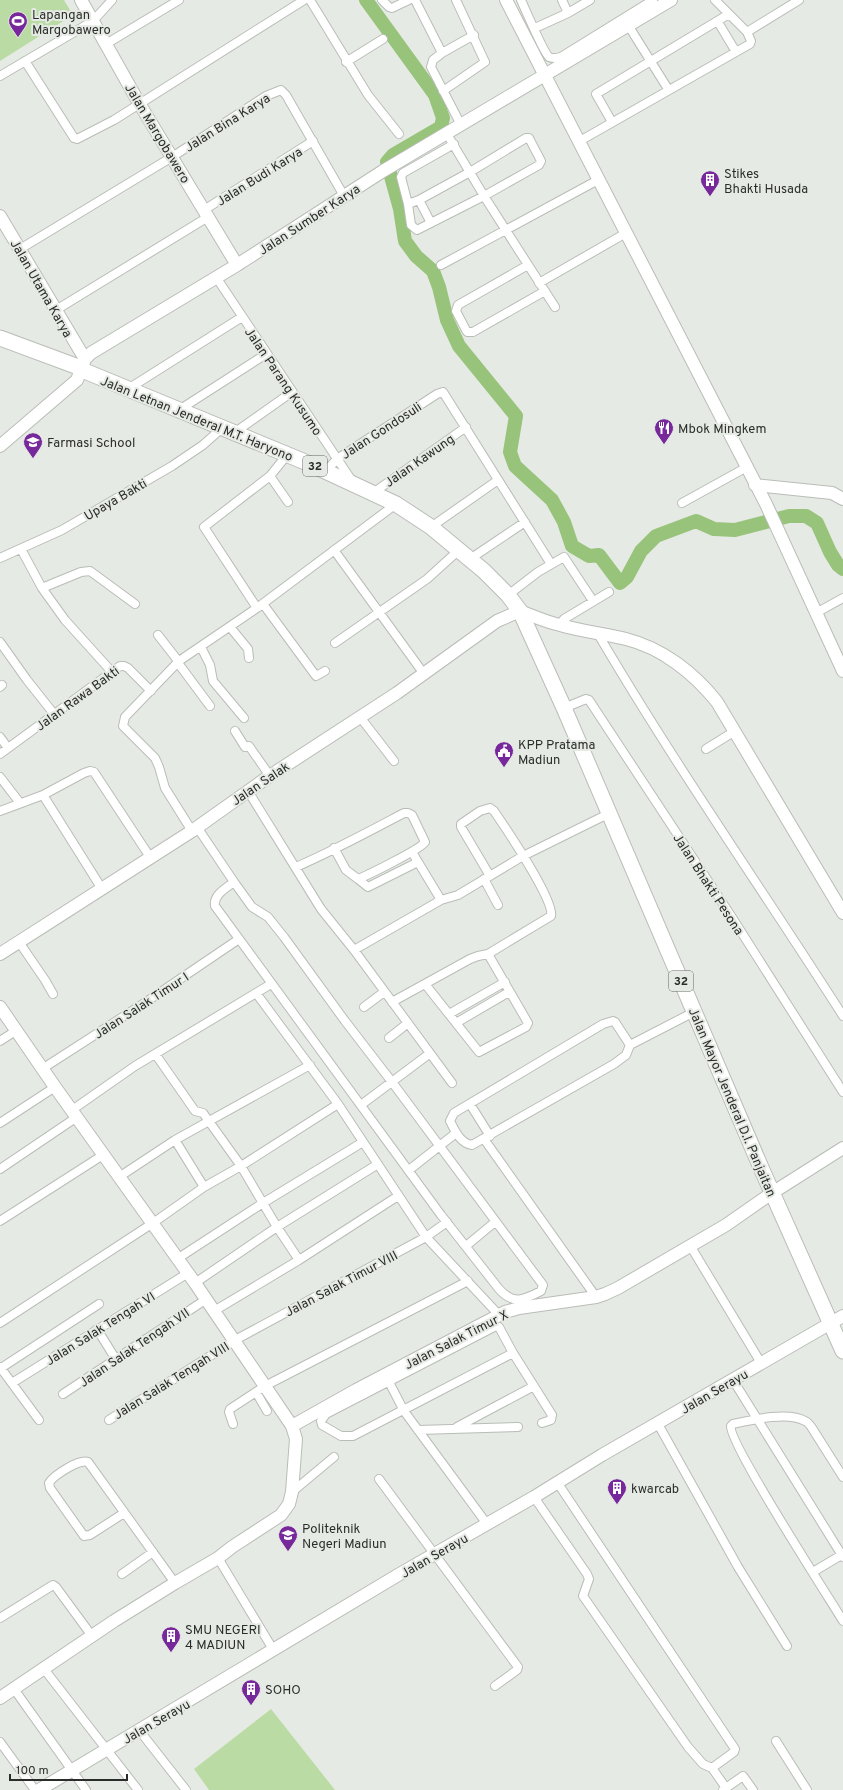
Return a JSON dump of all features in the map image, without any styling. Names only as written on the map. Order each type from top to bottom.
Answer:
[{"type":"highway","name":"Jalan Letnan Jenderal M.T. Haryono","points":[[0,338],[83,363],[128,389],[326,471],[396,504],[431,527],[465,554],[496,582],[520,611]]},
{"type":"highway","name":"Jalan Mayor Jenderal D.I. Panjaitan","points":[[520,611],[610,813],[772,1193],[837,1319],[843,1350]]},
{"type":"street","name":"Jalan Margobawero","points":[[81,0],[139,103],[237,265]]},
{"type":"street","points":[[0,76],[93,20],[112,0]]},
{"type":"street","points":[[106,44],[179,0]]},
{"type":"street","points":[[25,61],[75,139],[93,131],[304,0]]},
{"type":"street","points":[[310,0],[346,62],[368,96],[399,134]]},
{"type":"street","points":[[382,0],[392,8],[409,0]]},
{"type":"street","points":[[415,0],[442,53]]},
{"type":"street","points":[[444,91],[485,62],[456,0]]},
{"type":"street","points":[[506,0],[770,514],[843,671]]},
{"type":"street","points":[[520,0],[544,49],[549,57],[556,59],[653,0]]},
{"type":"street","points":[[562,0],[568,13]]},
{"type":"street","points":[[535,28],[568,13],[590,0]]},
{"type":"street","name":"Jalan Sumber Karya","points":[[83,363],[383,171],[671,0]]},
{"type":"street","points":[[578,142],[668,89],[751,43],[747,32],[715,0]]},
{"type":"street","points":[[747,32],[799,0]]},
{"type":"street","points":[[612,122],[596,94],[650,60],[718,22],[729,14]]},
{"type":"street","points":[[718,22],[736,52]]},
{"type":"street","points":[[628,25],[668,89]]},
{"type":"street","points":[[461,125],[431,67],[433,60],[442,53],[474,36]]},
{"type":"street","points":[[346,62],[383,39]]},
{"type":"street","name":"Jalan Bina Karya","points":[[20,250],[172,157],[277,90],[282,90],[286,95],[313,141]]},
{"type":"street","points":[[447,134],[484,196],[555,307]]},
{"type":"street","points":[[408,204],[419,200],[470,172],[526,138],[529,138],[541,161],[540,164],[484,196],[431,223],[415,229],[411,225],[408,204],[401,177],[403,173],[454,144]]},
{"type":"street","points":[[313,141],[344,196]]},
{"type":"street","name":"Jalan Budi Karya","points":[[56,310],[206,213],[313,141]]},
{"type":"street","points":[[441,265],[598,180]]},
{"type":"street","points":[[419,200],[431,223]]},
{"type":"street","name":"Jalan Utama Karya","points":[[0,216],[56,310],[83,363]]},
{"type":"street","points":[[539,283],[626,233]]},
{"type":"street","points":[[528,265],[458,305],[456,311],[467,332],[473,332],[545,291]]},
{"type":"street","name":"Jalan Parang Kusumo","points":[[216,277],[354,484]]},
{"type":"street","points":[[128,389],[242,317]]},
{"type":"street","points":[[179,410],[266,354]]},
{"type":"street","points":[[0,446],[76,380],[83,363]]},
{"type":"street","name":"Upaya Bakti","points":[[0,558],[62,530],[172,466],[292,392]]},
{"type":"street","name":"Jalan Gondosuli","points":[[326,471],[337,459],[440,392],[445,394],[466,427]]},
{"type":"street","points":[[466,427],[551,564]]},
{"type":"street","name":"Jalan Kawung","points":[[373,493],[466,427]]},
{"type":"street","points":[[287,455],[270,476],[204,527],[260,606],[316,676],[325,671]]},
{"type":"street","points":[[682,503],[746,468]]},
{"type":"street","points":[[270,476],[288,502]]},
{"type":"street","points":[[431,527],[498,480]]},
{"type":"street","points":[[755,485],[832,493],[843,499]]},
{"type":"street","points":[[234,882],[217,896],[214,904],[271,984],[447,1222],[499,1289],[508,1298],[516,1300],[530,1297],[541,1291],[543,1285],[392,1082],[345,1022],[284,937],[268,917],[254,909],[165,788],[159,766],[155,758],[123,726],[126,717],[178,662],[260,606],[396,504]]},
{"type":"street","points":[[335,642],[427,578],[465,554],[525,522]]},
{"type":"street","points":[[21,549],[42,588],[65,620],[112,672]]},
{"type":"street","points":[[334,550],[378,613],[424,674]]},
{"type":"street","points":[[508,595],[521,584],[562,557],[566,558],[593,601]]},
{"type":"street","points":[[42,588],[81,572],[90,571],[135,604]]},
{"type":"street","points":[[559,625],[564,619],[609,592]]},
{"type":"street","points":[[816,613],[842,601]]},
{"type":"street","points":[[520,611],[559,625],[645,645],[688,671],[704,686],[717,702],[843,913]]},
{"type":"street","name":"Jalan Salak","points":[[0,954],[195,829],[270,776],[424,674],[497,621],[520,611]]},
{"type":"street","points":[[230,626],[248,649],[249,658]]},
{"type":"street","points":[[598,634],[626,681],[722,832],[843,1016]]},
{"type":"street","points":[[158,635],[210,706]]},
{"type":"street","points":[[0,642],[27,680],[54,714]]},
{"type":"street","points":[[201,647],[210,665],[213,681],[244,718]]},
{"type":"street","name":"Jalan Rawa Bakti","points":[[0,754],[120,666],[124,666],[151,691]]},
{"type":"street","name":"Jalan Bhakti Pesona","points":[[564,708],[586,699],[589,700],[733,919],[843,1092]]},
{"type":"street","points":[[360,717],[394,761]]},
{"type":"street","points":[[235,731],[245,746],[249,746],[270,776]]},
{"type":"street","points":[[706,749],[735,731]]},
{"type":"street","points":[[0,737],[8,748]]},
{"type":"street","points":[[0,811],[43,795],[84,773],[90,771],[94,772],[150,857]]},
{"type":"street","points":[[0,777],[20,804]]},
{"type":"street","points":[[248,791],[321,909],[354,950],[429,1054],[452,1083]]},
{"type":"street","points":[[43,795],[102,889]]},
{"type":"street","points":[[392,1002],[478,956],[488,954],[549,918],[552,914],[543,892],[523,856],[492,808],[490,808],[463,822],[461,827],[487,877],[498,905]]},
{"type":"street","points":[[296,867],[404,813],[412,815],[424,844],[412,852],[358,879]]},
{"type":"street","points":[[354,950],[442,900],[454,897],[523,856],[610,813]]},
{"type":"street","points":[[334,848],[346,870],[368,887],[418,862]]},
{"type":"street","points":[[412,852],[442,900]]},
{"type":"street","name":"Jalan Salak Timur I","points":[[42,1069],[149,1000],[239,939]]},
{"type":"street","points":[[19,942],[45,980],[52,994]]},
{"type":"street","points":[[425,984],[479,1052],[526,1027],[528,1023],[527,1018],[488,954]]},
{"type":"street","points":[[449,1014],[505,982]]},
{"type":"street","points":[[0,1169],[135,1066],[156,1055],[271,984]]},
{"type":"street","points":[[364,1007],[384,992]]},
{"type":"street","points":[[456,1023],[510,992]]},
{"type":"street","points":[[256,993],[338,1104],[426,1237],[499,1315]]},
{"type":"street","points":[[0,1007],[234,1341],[260,1389],[294,1431],[292,1492],[289,1504],[281,1515],[218,1558],[175,1583],[92,1636],[0,1698]]},
{"type":"street","points":[[630,1045],[615,1022],[612,1021],[603,1024],[454,1113],[450,1121],[456,1133],[465,1143],[472,1145],[487,1138],[614,1064],[626,1055],[630,1045],[694,1012]]},
{"type":"street","points":[[389,1038],[408,1023]]},
{"type":"street","points":[[0,1041],[17,1030]]},
{"type":"street","points":[[361,1105],[429,1054]]},
{"type":"street","points":[[156,1055],[196,1111],[203,1113],[209,1120],[241,1166],[277,1227],[299,1260]]},
{"type":"street","points":[[119,1177],[175,1140],[209,1120],[310,1065]]},
{"type":"street","points":[[0,1123],[55,1087]]},
{"type":"street","points":[[0,1323],[153,1224],[204,1187],[241,1166],[338,1104]]},
{"type":"street","points":[[470,1104],[487,1138],[596,1297]]},
{"type":"street","points":[[409,1170],[456,1133]]},
{"type":"street","points":[[175,1140],[204,1187]]},
{"type":"street","points":[[178,1259],[263,1203],[363,1142]]},
{"type":"street","name":"Jalan Salak Timur X","points":[[294,1431],[499,1315],[519,1308],[596,1297],[618,1288],[726,1225],[772,1193],[843,1148]]},
{"type":"street","points":[[0,1221],[103,1154]]},
{"type":"street","name":"Jalan Salak Tengah VI","points":[[12,1383],[97,1329],[191,1278],[277,1227],[378,1164]]},
{"type":"street","points":[[214,1312],[299,1260],[398,1196]]},
{"type":"street","name":"Jalan Salak Timur VIII","points":[[234,1341],[426,1237],[447,1222]]},
{"type":"street","points":[[466,1246],[495,1222]]},
{"type":"street","points":[[690,1247],[761,1363]]},
{"type":"street","points":[[233,1424],[229,1410],[260,1389],[468,1281]]},
{"type":"street","name":"Jalan Salak Tengah VII","points":[[63,1394],[115,1358],[205,1300]]},
{"type":"street","points":[[38,1420],[12,1383],[3,1377],[0,1367],[99,1304]]},
{"type":"street","name":"Jalan Serayu","points":[[39,1790],[435,1554],[837,1319]]},
{"type":"street","points":[[513,1353],[404,1411],[350,1437],[340,1436],[322,1425],[321,1421],[326,1414],[496,1326],[499,1327],[552,1418],[550,1422],[542,1423]]},
{"type":"street","points":[[97,1329],[115,1358]]},
{"type":"street","name":"Jalan Salak Tengah VIII","points":[[109,1420],[234,1341]]},
{"type":"street","points":[[733,1380],[843,1555],[813,1572]]},
{"type":"street","points":[[389,1382],[404,1411],[487,1524]]},
{"type":"street","points":[[456,1428],[534,1386]]},
{"type":"street","points":[[260,1389],[267,1412]]},
{"type":"street","points":[[843,1477],[806,1421],[789,1417],[757,1419],[733,1424],[730,1429],[748,1466],[843,1621]]},
{"type":"street","points":[[658,1424],[738,1567],[787,1646]]},
{"type":"street","points":[[421,1434],[456,1428],[518,1427]]},
{"type":"street","points":[[292,1492],[334,1457]]},
{"type":"street","points":[[124,1512],[90,1535],[84,1536],[58,1500],[49,1486],[49,1483],[70,1467],[81,1461],[88,1462],[153,1552],[175,1583]]},
{"type":"street","points":[[379,1479],[518,1667],[517,1670],[495,1686]]},
{"type":"street","points":[[557,1482],[735,1749],[734,1752],[712,1768]]},
{"type":"street","points":[[534,1497],[587,1574],[588,1579],[583,1596],[688,1747],[703,1764],[712,1768],[724,1789],[743,1776],[753,1790]]},
{"type":"street","points":[[122,1574],[153,1552]]},
{"type":"street","points":[[218,1558],[264,1637],[274,1651]]},
{"type":"street","points":[[0,1618],[53,1585],[92,1636]]},
{"type":"street","points":[[44,1669],[138,1790]]},
{"type":"street","points":[[14,1689],[86,1790]]},
{"type":"street","points":[[139,1730],[186,1790]]},
{"type":"street","points":[[776,1741],[807,1790]]},
{"type":"street","points":[[0,1742],[35,1790]]},
{"type":"green space","name":"Lapangan Margobawero","points":[[0,0],[64,0],[73,15],[0,61]]},
{"type":"green space","points":[[271,1709],[335,1790],[209,1790],[194,1769]]},
{"type":"waterway","points":[[366,0],[435,95],[443,118],[441,127],[393,155],[387,162],[400,209],[405,241],[416,256],[433,271],[439,287],[447,320],[459,346],[516,416],[510,452],[515,466],[552,500],[564,522],[572,546],[589,556],[599,555],[620,583],[627,577],[641,551],[656,536],[696,521],[714,529],[735,530],[789,516],[806,516],[817,523],[830,552],[838,565],[843,569]]},
{"type":"place","name":"Lapangan Margobawero","points":[[18,38]]},
{"type":"place","name":"Stikes Bhakti Husada","points":[[710,197]]},
{"type":"place","name":"Mbok Mingkem","points":[[664,445]]},
{"type":"place","name":"Farmasi School","points":[[33,459]]},
{"type":"place","name":"KPP Pratama Madiun","points":[[504,768]]},
{"type":"place","name":"kwarcab","points":[[617,1505]]},
{"type":"place","name":"Politeknik Negeri Madiun","points":[[288,1552]]},
{"type":"place","name":"SMU NEGERI 4 MADIUN","points":[[171,1653]]},
{"type":"place","name":"SOHO","points":[[251,1706]]}]
